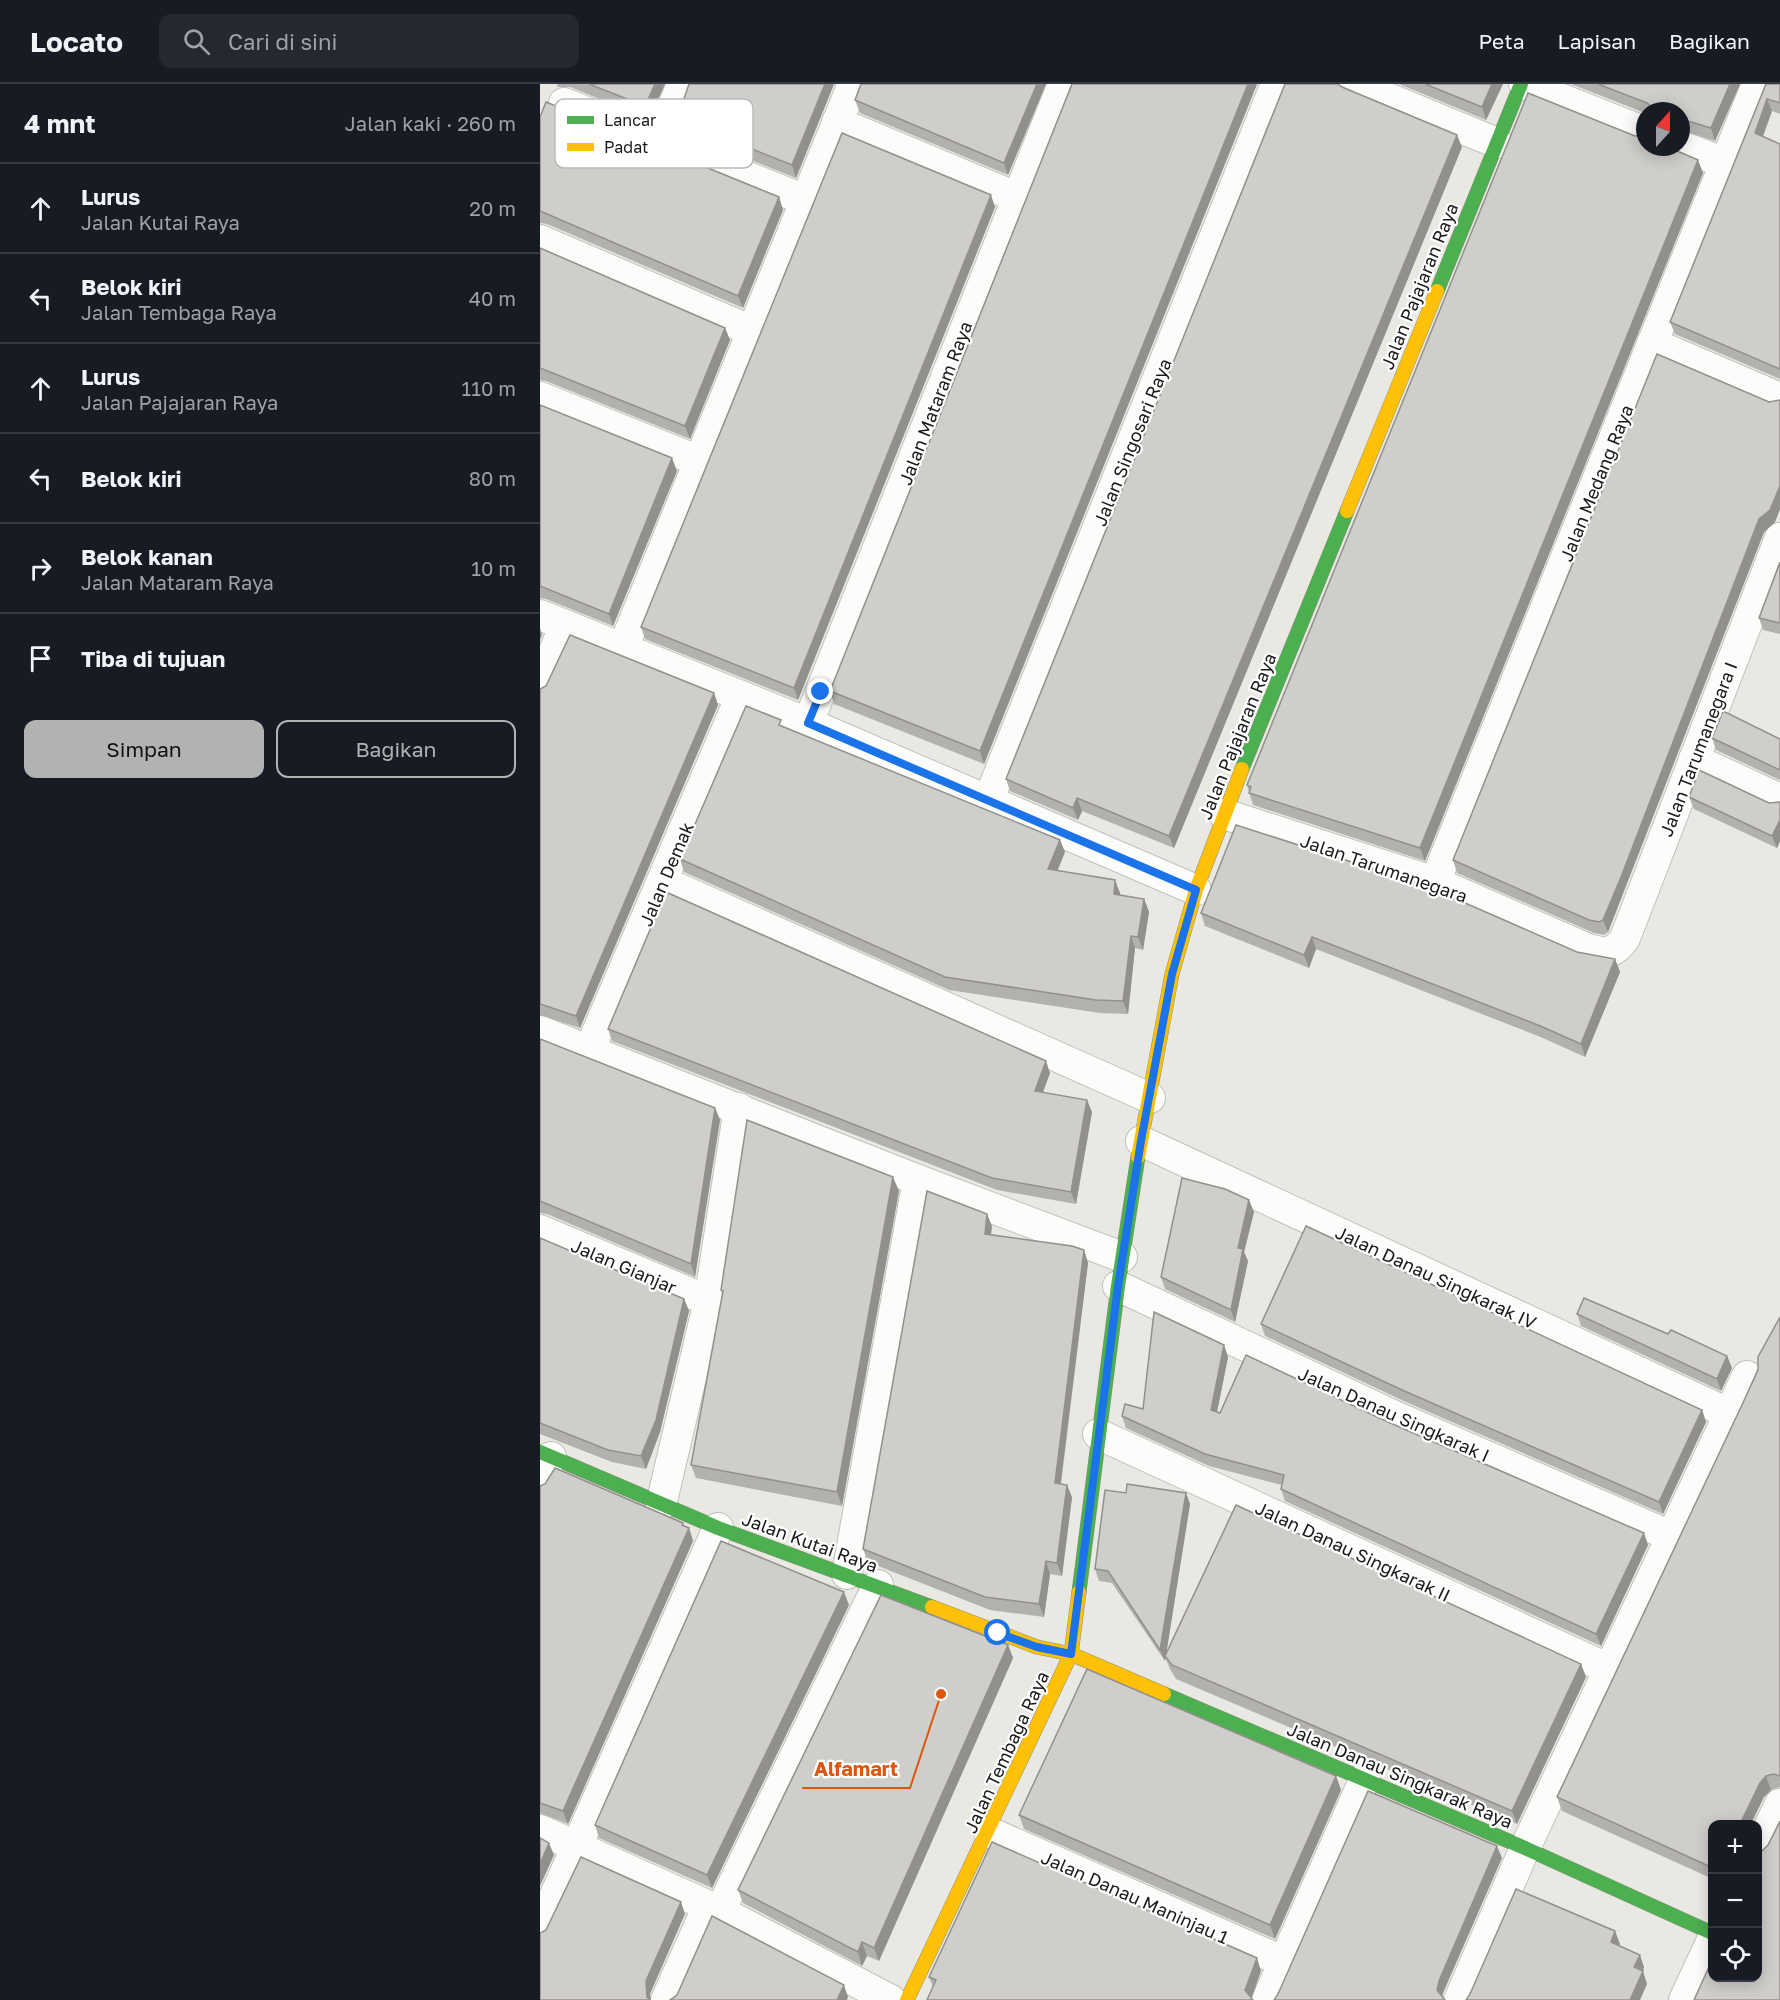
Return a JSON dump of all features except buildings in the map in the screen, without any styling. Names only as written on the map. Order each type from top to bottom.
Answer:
[{"type":"street","points":[[676,99],[682,84]]},
{"type":"street","points":[[623,648],[853,84]]},
{"type":"street","name":"Jalan Mataram Raya","points":[[808,723],[1063,84]]},
{"type":"street","name":"Jalan Singosari Raya","points":[[988,801],[1276,84]]},
{"type":"street","points":[[1354,84],[1497,143]]},
{"type":"street","points":[[1522,84],[1636,128]]},
{"type":"street","name":"Jalan Pajajaran Raya","points":[[1098,1434],[1122,1257],[1141,1141],[1172,974],[1196,890],[1224,814],[1522,84]]},
{"type":"street","name":"Jalan Medang Raya","points":[[1435,882],[1757,84]]},
{"type":"street","points":[[837,122],[1016,197]]},
{"type":"street","points":[[1690,149],[1725,163]]},
{"type":"street","points":[[726,168],[805,200]]},
{"type":"street","points":[[540,240],[752,331]]},
{"type":"street","points":[[1652,343],[1780,398]]},
{"type":"street","points":[[540,397],[699,461]]},
{"type":"street","name":"Jalan Tarumanegara I","points":[[1609,952],[1615,950],[1625,938],[1780,538]]},
{"type":"street","points":[[540,685],[552,620],[808,723],[1196,890]]},
{"type":"street","name":"Jalan Demak","points":[[589,1051],[664,882],[741,696]]},
{"type":"street","points":[[1694,759],[1780,799]]},
{"type":"street","name":"Jalan Tarumanegara","points":[[1224,814],[1435,882],[1588,949],[1609,952]]},
{"type":"street","points":[[664,882],[1150,1098]]},
{"type":"street","points":[[540,1031],[918,1180],[1122,1257]]},
{"type":"street","points":[[661,1505],[709,1301],[739,1108]]},
{"type":"street","name":"Jalan Danau Singkarak IV","points":[[1141,1141],[1730,1414]]},
{"type":"street","points":[[847,1574],[918,1180]]},
{"type":"street","name":"Jalan Gianjar","points":[[540,1230],[709,1301]]},
{"type":"street","name":"Jalan Danau Singkarak I","points":[[1118,1286],[1399,1418],[1673,1537]]},
{"type":"street","points":[[1460,2000],[1525,1848],[1748,1376]]},
{"type":"street","name":"Jalan Tembaga Raya","points":[[910,1998],[1071,1654],[1098,1434]]},
{"type":"street","name":"Jalan Danau Singkarak II","points":[[1098,1434],[1608,1669]]},
{"type":"street","name":"Jalan Kutai Raya","points":[[544,1464],[878,1585],[998,1633],[1037,1647],[1071,1654]]},
{"type":"street","points":[[540,1929],[718,1528]]},
{"type":"street","points":[[666,2000],[878,1585]]},
{"type":"street","name":"Jalan Danau Singkarak Raya","points":[[1071,1654],[1365,1778],[1708,1931]]},
{"type":"street","points":[[1267,2000],[1282,1961],[1365,1778]]},
{"type":"street","points":[[1762,1842],[1780,1806]]},
{"type":"street","points":[[540,1830],[578,1845],[910,1998]]},
{"type":"street","name":"Jalan Danau Maninjau 1","points":[[989,1832],[1282,1961]]},
{"type":"street","points":[[1684,2000],[1708,1950]]},
{"type":"traffic: fast","points":[[1437,291],[1521,84]]},
{"type":"traffic: fast","points":[[1242,769],[1347,511]]},
{"type":"traffic: fast","points":[[1079,1592],[1118,1286],[1138,1157]]},
{"type":"traffic: fast","points":[[540,1452],[718,1528],[932,1607]]},
{"type":"traffic: fast","points":[[1164,1694],[1525,1848],[1708,1931]]},
{"type":"traffic: slow","points":[[1347,511],[1437,291]]},
{"type":"traffic: slow","points":[[1138,1157],[1172,974],[1196,890],[1242,769]]},
{"type":"traffic: slow","points":[[907,2000],[1071,1654],[1079,1592]]},
{"type":"traffic: slow","points":[[932,1607],[1037,1647],[1071,1654],[1164,1694]]},
{"type":"place","name":"Alfamart","points":[[941,1694]]},
{"type":"route","points":[[821,692],[808,723],[1196,890],[1172,974],[1141,1141],[1118,1286],[1071,1654],[1037,1647],[998,1633]]}]
